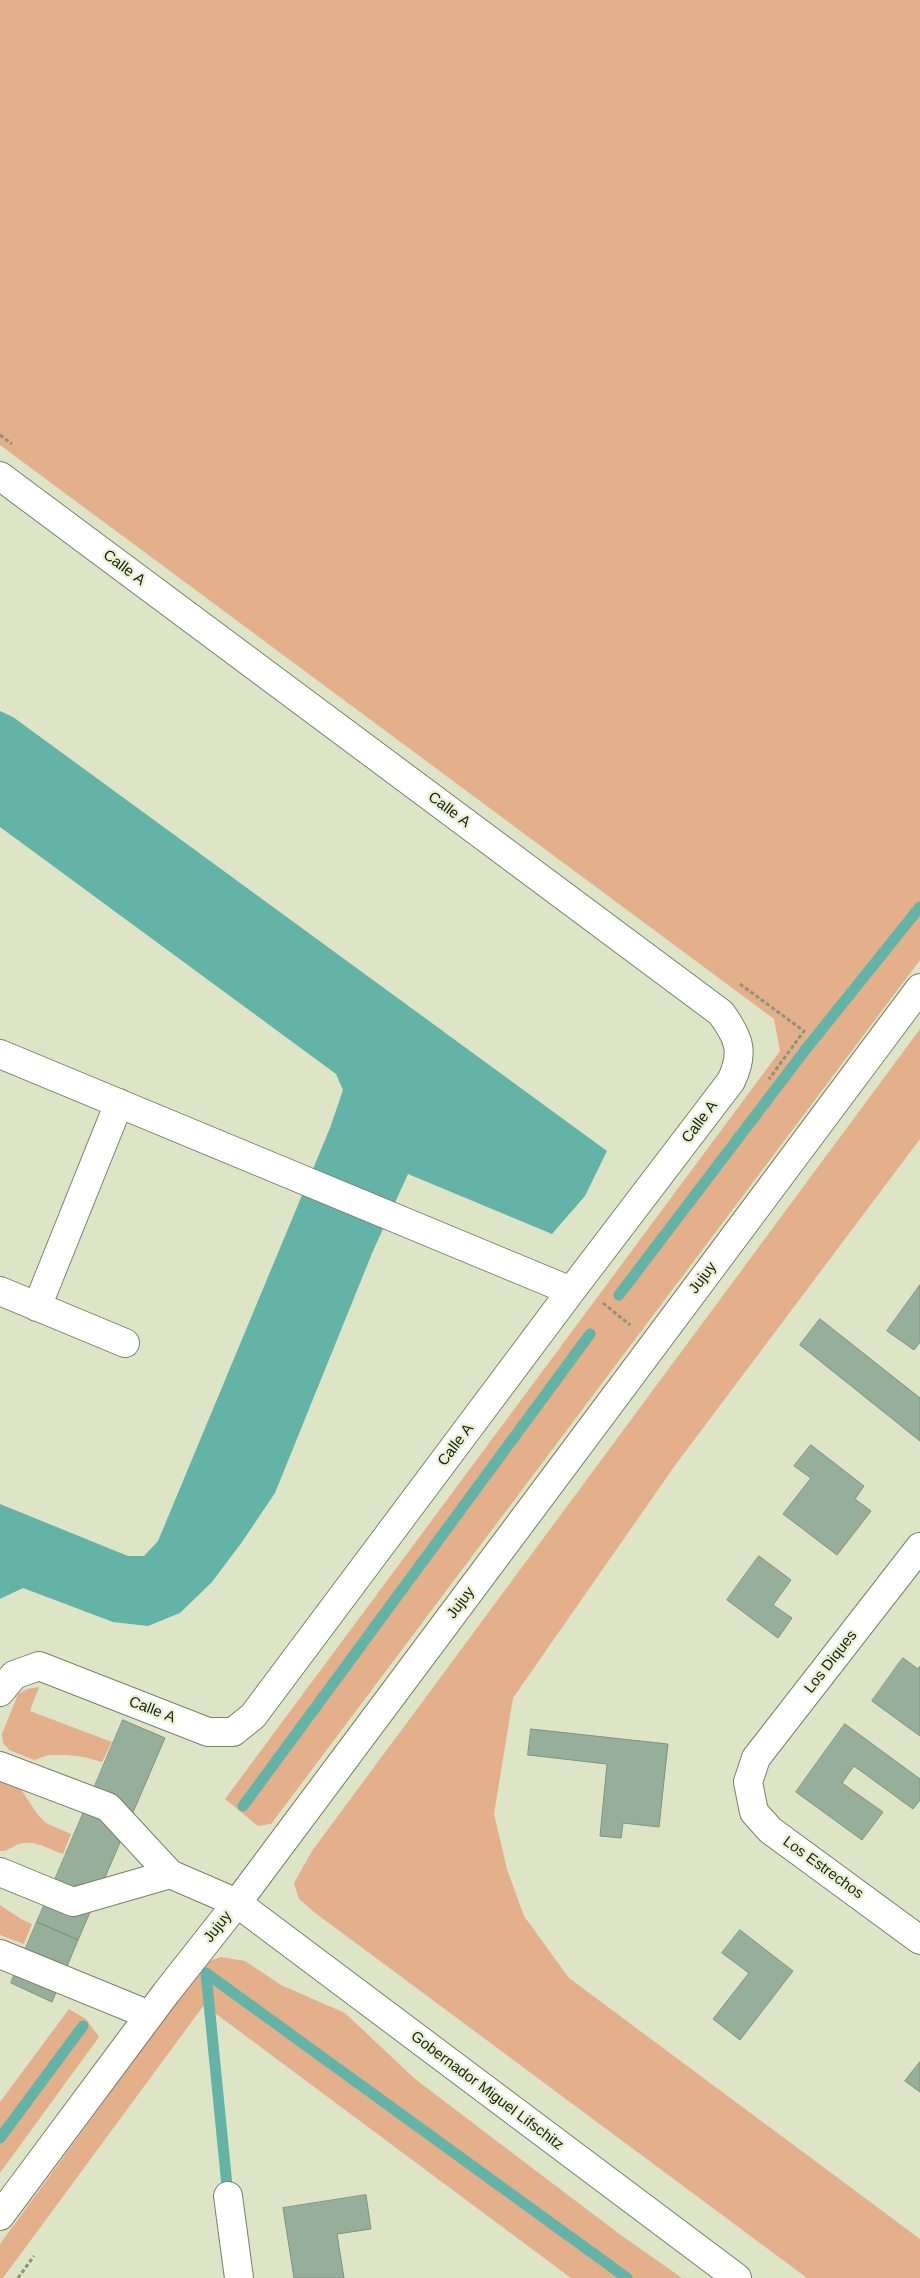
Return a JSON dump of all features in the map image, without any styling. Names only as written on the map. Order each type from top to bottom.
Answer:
[{"type":"street","name":"Calle A","points":[[0,476],[721,1013],[732,1028],[738,1043],[740,1063],[732,1081],[571,1291],[253,1716],[233,1732],[208,1732],[38,1666],[14,1675],[0,1692]]},
{"type":"street","name":"Jujuy","points":[[0,2216],[920,988]]},
{"type":"street","points":[[0,1054],[571,1291]]},
{"type":"street","points":[[37,1307],[119,1103]]},
{"type":"street","points":[[0,1291],[125,1343]]},
{"type":"street","name":"Los Diques","points":[[748,1782],[756,1758],[920,1547]]},
{"type":"street","points":[[0,1766],[108,1807],[170,1874],[73,1902],[0,1872]]},
{"type":"street","name":"Los Estrechos","points":[[748,1782],[754,1812],[770,1830],[920,1940]]},
{"type":"street","name":"Gobernador Miguel Lifschitz","points":[[170,1874],[236,1903],[737,2278]]},
{"type":"street","points":[[0,1954],[149,2015]]},
{"type":"street","points":[[228,2196],[239,2278]]},
{"type":"path","points":[[18,2278],[34,2256]]},
{"type":"shaded area","points":[[0,0],[920,0],[920,960],[271,1824],[258,1826],[225,1799],[780,1051],[774,1019],[0,445]]},
{"type":"shaded area","points":[[920,1029],[920,1139],[676,1464],[513,1698],[494,1814],[507,1869],[524,1916],[569,1978],[920,2239],[920,2278],[807,2278],[314,1912],[299,1899],[294,1883],[312,1851]]},
{"type":"shaded area","points":[[39,1687],[30,1711],[112,1742],[102,1762],[67,1755],[49,1755],[34,1760],[9,1750],[3,1743],[2,1734],[18,1694],[27,1689]]},
{"type":"shaded area","points":[[0,1780],[20,1788],[38,1815],[46,1823],[71,1834],[63,1854],[41,1845],[30,1843],[19,1844],[5,1851],[0,1851]]},
{"type":"shaded area","points":[[0,1905],[32,1924],[24,1944],[0,1935]]},
{"type":"shaded area","points":[[221,1957],[245,1961],[281,1985],[345,2013],[415,2079],[618,2233],[682,2278],[571,2278],[204,2005],[3,2278],[0,2278],[0,2244],[206,1962]]},
{"type":"shaded area","points":[[69,2009],[86,2019],[99,2037],[0,2173],[0,2102]]},
{"type":"water","points":[[0,711],[13,717],[607,1151],[585,1196],[552,1234],[408,1174],[373,1251],[275,1493],[212,1582],[180,1613],[148,1626],[113,1622],[23,1588],[0,1599],[0,1504],[128,1556],[144,1556],[158,1541],[330,1128],[343,1090],[336,1074],[0,827]]},
{"type":"building","points":[[920,1285],[920,1342],[914,1350],[887,1331]]},
{"type":"building","points":[[820,1319],[920,1398],[920,1441],[800,1345]]},
{"type":"building","points":[[811,1445],[864,1486],[855,1499],[871,1511],[837,1555],[783,1514],[811,1478],[794,1466]]},
{"type":"building","points":[[759,1556],[791,1580],[773,1605],[792,1618],[778,1638],[727,1600]]},
{"type":"building","points":[[903,1658],[918,1669],[920,1666],[920,1736],[872,1701]]},
{"type":"building","points":[[123,1720],[165,1738],[78,1940],[37,1922]]},
{"type":"building","points":[[845,1724],[920,1779],[920,1800],[913,1809],[854,1766],[842,1783],[883,1812],[862,1840],[796,1792]]},
{"type":"building","points":[[531,1729],[668,1744],[659,1827],[623,1823],[621,1838],[600,1836],[607,1764],[528,1755]]},
{"type":"building","points":[[37,1922],[78,1940],[52,2002],[11,1983]]},
{"type":"building","points":[[740,1930],[793,1971],[740,2040],[713,2019],[749,1973],[722,1953]]},
{"type":"building","points":[[920,2062],[920,2092],[905,2081]]},
{"type":"building","points":[[366,2195],[371,2229],[337,2234],[344,2278],[294,2278],[283,2208]]},
{"type":"waterway","points":[[619,1295],[806,1049],[920,907]]},
{"type":"waterway","points":[[243,1806],[590,1334]]},
{"type":"waterway","points":[[206,1973],[627,2278]]},
{"type":"waterway","points":[[206,1973],[228,2196]]},
{"type":"waterway","points":[[0,2138],[83,2026]]}]
